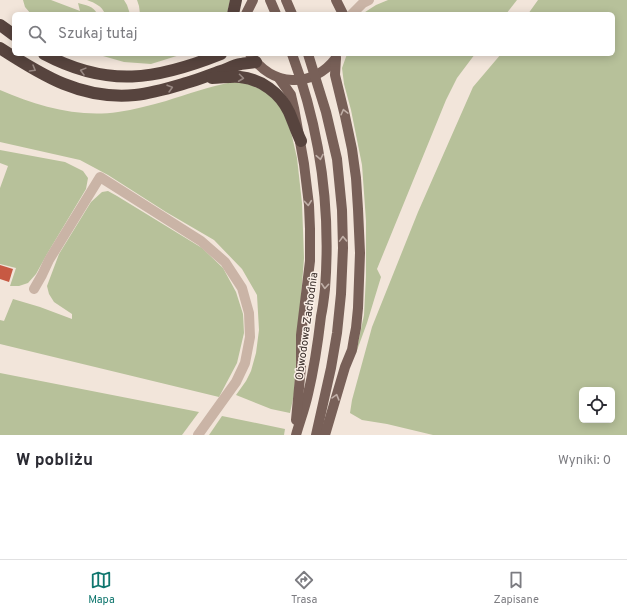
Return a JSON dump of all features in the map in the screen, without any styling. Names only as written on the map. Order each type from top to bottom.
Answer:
[{"type":"highway","points":[[233,12],[236,0]]},
{"type":"highway","points":[[0,25],[12,34]]},
{"type":"highway","points":[[0,48],[12,56]]},
{"type":"highway","points":[[13,56],[36,71],[71,88],[99,94],[121,95],[142,94],[166,89],[203,78],[253,58]]},
{"type":"highway","points":[[48,56],[74,68],[94,74],[121,77],[155,75],[190,66],[216,56]]},
{"type":"highway","points":[[121,77],[194,56]]},
{"type":"highway","points":[[203,78],[239,77],[251,79],[262,84],[284,104],[289,112],[300,141]]},
{"type":"main road","points":[[270,0],[275,12]]},
{"type":"main road","points":[[286,0],[291,12]]},
{"type":"main road","points":[[336,0],[341,12]]},
{"type":"main road","points":[[247,12],[252,1]]},
{"type":"main road","name":"Obwodowa Zachodnia","points":[[293,56],[300,74],[312,119],[321,164],[326,244],[325,290],[319,336],[308,395],[296,435]]},
{"type":"main road","points":[[309,56],[333,139],[339,175],[342,210],[343,272],[337,333],[316,435]]},
{"type":"main road","points":[[253,58],[262,69],[270,74],[279,78],[300,80],[311,77],[325,70],[337,56]]},
{"type":"main road","points":[[325,435],[345,367],[352,350],[358,308],[360,253],[356,178],[347,123],[335,76],[337,56]]},
{"type":"main road","points":[[279,78],[293,101],[304,164],[309,205],[310,261],[301,335],[301,367],[296,435]]},
{"type":"street","points":[[354,12],[363,3],[369,0]]},
{"type":"street","points":[[34,289],[48,260],[100,177],[201,241],[225,262],[242,288],[249,313],[250,337],[245,363],[236,382],[198,435]]},
{"type":"green space","points":[[23,0],[51,0],[80,11],[78,3],[86,5],[96,12],[29,12],[25,7]]},
{"type":"green space","points":[[87,0],[124,0],[129,12],[104,12],[95,4]]},
{"type":"green space","points":[[137,0],[230,0],[227,12],[140,12]]},
{"type":"green space","points":[[388,0],[517,0],[508,12],[365,12]]},
{"type":"green space","points":[[538,0],[627,0],[627,435],[433,435],[387,424],[362,420],[350,413],[352,400],[372,327],[418,212],[473,87],[499,56],[615,56],[615,12],[529,12]]},
{"type":"green space","points":[[103,56],[177,56],[151,64],[124,62]]},
{"type":"green space","points":[[346,56],[474,56],[457,78],[446,100],[377,269],[381,277],[356,353],[364,315],[366,221],[362,165],[344,84],[342,68]]},
{"type":"green space","points":[[233,82],[249,84],[268,93],[282,109],[291,132],[297,158],[302,203],[304,258],[294,394],[290,413],[271,409],[236,395],[251,371],[256,353],[259,330],[257,295],[242,269],[214,240],[166,212],[108,175],[80,160],[0,142],[0,90],[43,106],[73,112],[103,113],[124,111],[142,107]]},
{"type":"green space","points":[[0,150],[65,162],[83,171],[88,178],[86,189],[36,274],[28,283],[19,286],[10,286],[16,268],[0,264],[0,188],[8,166],[0,163]]},
{"type":"green space","points":[[108,191],[202,248],[223,268],[236,292],[243,314],[244,333],[237,363],[219,397],[0,344],[0,320],[4,321],[13,299],[72,319],[72,314],[54,302],[49,294],[47,286],[59,254],[91,202],[102,192]]},
{"type":"green space","points":[[0,373],[199,412],[182,435],[0,435]]},
{"type":"green space","points":[[222,416],[285,429],[284,435],[209,435]]},
{"type":"building","points":[[0,265],[13,269],[9,282],[0,279]]}]
